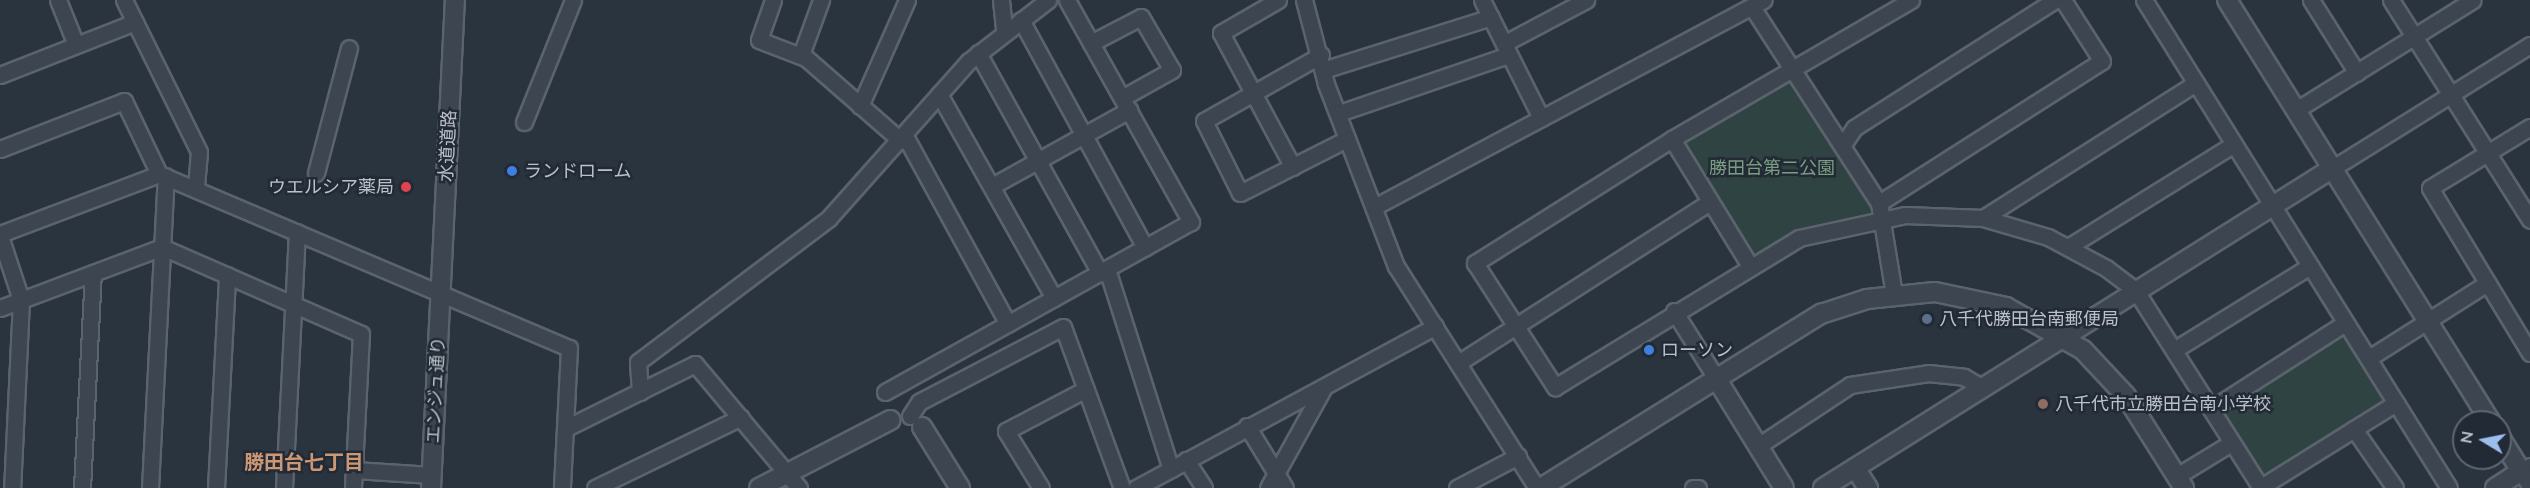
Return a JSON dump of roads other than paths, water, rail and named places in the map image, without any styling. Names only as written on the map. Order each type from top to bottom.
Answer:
[{"type":"street","points":[[58,0],[76,45]]},
{"type":"street","points":[[124,0],[199,152],[196,188]]},
{"type":"street","name":"水道道路","points":[[441,292],[455,0]]},
{"type":"street","points":[[524,122],[573,0]]},
{"type":"street","points":[[774,0],[759,40],[801,55],[860,106],[903,139],[1008,324]]},
{"type":"street","points":[[801,55],[821,0]]},
{"type":"street","points":[[860,106],[907,0]]},
{"type":"street","points":[[1001,0],[1004,32]]},
{"type":"street","points":[[640,392],[638,362],[829,218],[903,139],[939,93],[978,54],[1048,0]]},
{"type":"street","points":[[885,392],[1191,222],[1067,0]]},
{"type":"street","points":[[1278,0],[1221,33],[1255,92],[1293,167]]},
{"type":"street","points":[[1304,0],[1347,140],[1376,206],[1396,266],[1539,488],[1821,314],[1894,295],[1935,292],[1983,299],[2066,337],[2126,396],[2181,482],[2231,443]]},
{"type":"street","points":[[1482,0],[1541,118]]},
{"type":"street","points":[[1339,113],[1506,49],[1569,4],[1586,0]]},
{"type":"street","points":[[1911,0],[1672,139],[1475,263],[1555,387],[1749,264],[1828,227],[1922,214],[1983,218],[2068,247],[2136,291],[2261,487],[2396,403]]},
{"type":"street","points":[[1844,143],[1854,128],[2055,0]]},
{"type":"street","points":[[1879,203],[2102,61],[2063,0]]},
{"type":"street","points":[[2144,0],[2449,488]]},
{"type":"street","points":[[2227,0],[2484,410]]},
{"type":"street","points":[[2311,0],[2357,73]]},
{"type":"street","points":[[2391,0],[2530,220]]},
{"type":"street","points":[[2296,110],[2473,0]]},
{"type":"street","points":[[1376,206],[1758,3],[1791,68],[1844,143],[1879,203],[1894,295]]},
{"type":"street","points":[[992,186],[1083,135],[1172,70],[1141,17],[1091,43]]},
{"type":"street","points":[[1347,140],[1240,193],[1204,122],[1255,92],[1322,63],[1491,17]]},
{"type":"street","points":[[1021,20],[1145,247]]},
{"type":"street","points":[[0,75],[135,22]]},
{"type":"street","points":[[1823,488],[2530,45]]},
{"type":"street","points":[[315,173],[349,48]]},
{"type":"street","points":[[978,54],[1104,271],[1171,469]]},
{"type":"street","points":[[1983,218],[2196,83]]},
{"type":"street","points":[[939,93],[1054,298]]},
{"type":"street","points":[[0,149],[124,101],[162,175],[162,247],[150,488]]},
{"type":"street","points":[[2530,127],[2430,188],[2530,353]]},
{"type":"street","points":[[1672,139],[1749,264]]},
{"type":"street","points":[[2068,247],[2234,144]]},
{"type":"street","points":[[12,488],[21,300],[0,235],[162,175],[569,348],[562,488]]},
{"type":"street","points":[[1458,363],[1710,202]]},
{"type":"street","points":[[284,488],[297,232]]},
{"type":"street","points":[[0,308],[162,247],[361,334],[353,488]]},
{"type":"street","points":[[2174,351],[2310,266]]},
{"type":"street","points":[[82,488],[93,273]]},
{"type":"street","points":[[216,488],[227,275]]},
{"type":"street","points":[[2369,358],[2487,283]]},
{"type":"street","name":"エンジュ通り","points":[[432,482],[441,292]]},
{"type":"street","points":[[1674,311],[1784,488]]},
{"type":"street","points":[[2211,409],[2345,323]]},
{"type":"street","points":[[1136,488],[1435,326]]},
{"type":"street","points":[[960,488],[916,422],[919,402],[1063,327],[1122,488]]},
{"type":"street","points":[[566,428],[695,364],[795,481]]},
{"type":"street","points":[[1758,446],[1850,385],[1928,373],[1964,377],[1983,387]]},
{"type":"street","points":[[1272,481],[1323,387]]},
{"type":"street","points":[[1041,488],[1006,431],[1086,389]]},
{"type":"street","points":[[595,488],[741,417]]},
{"type":"street","points":[[759,488],[795,481],[891,420],[916,422]]},
{"type":"street","points":[[1247,426],[1272,481],[1285,488]]},
{"type":"street","points":[[2354,429],[2395,488]]},
{"type":"street","points":[[2495,488],[2527,474],[2512,453]]},
{"type":"street","points":[[1456,488],[1518,456]]},
{"type":"street","points":[[1186,460],[1204,488]]},
{"type":"street","points":[[1855,468],[1868,488]]},
{"type":"street","points":[[354,470],[432,482]]},
{"type":"street","points":[[1692,488],[1698,488]]},
{"type":"place","name":"ランドローム","points":[[512,171]]},
{"type":"place","name":"ウエルシア薬局","points":[[406,187]]},
{"type":"place","name":"八千代勝田台南郵便局","points":[[1927,319]]},
{"type":"place","name":"ローソン","points":[[1649,350]]},
{"type":"place","name":"八千代市立勝田台南小学校","points":[[2043,404]]},
{"type":"district","name":"勝田台七丁目","points":[[304,461]]},
{"type":"park label","name":"勝田台第二公園","points":[[1772,168]]}]
